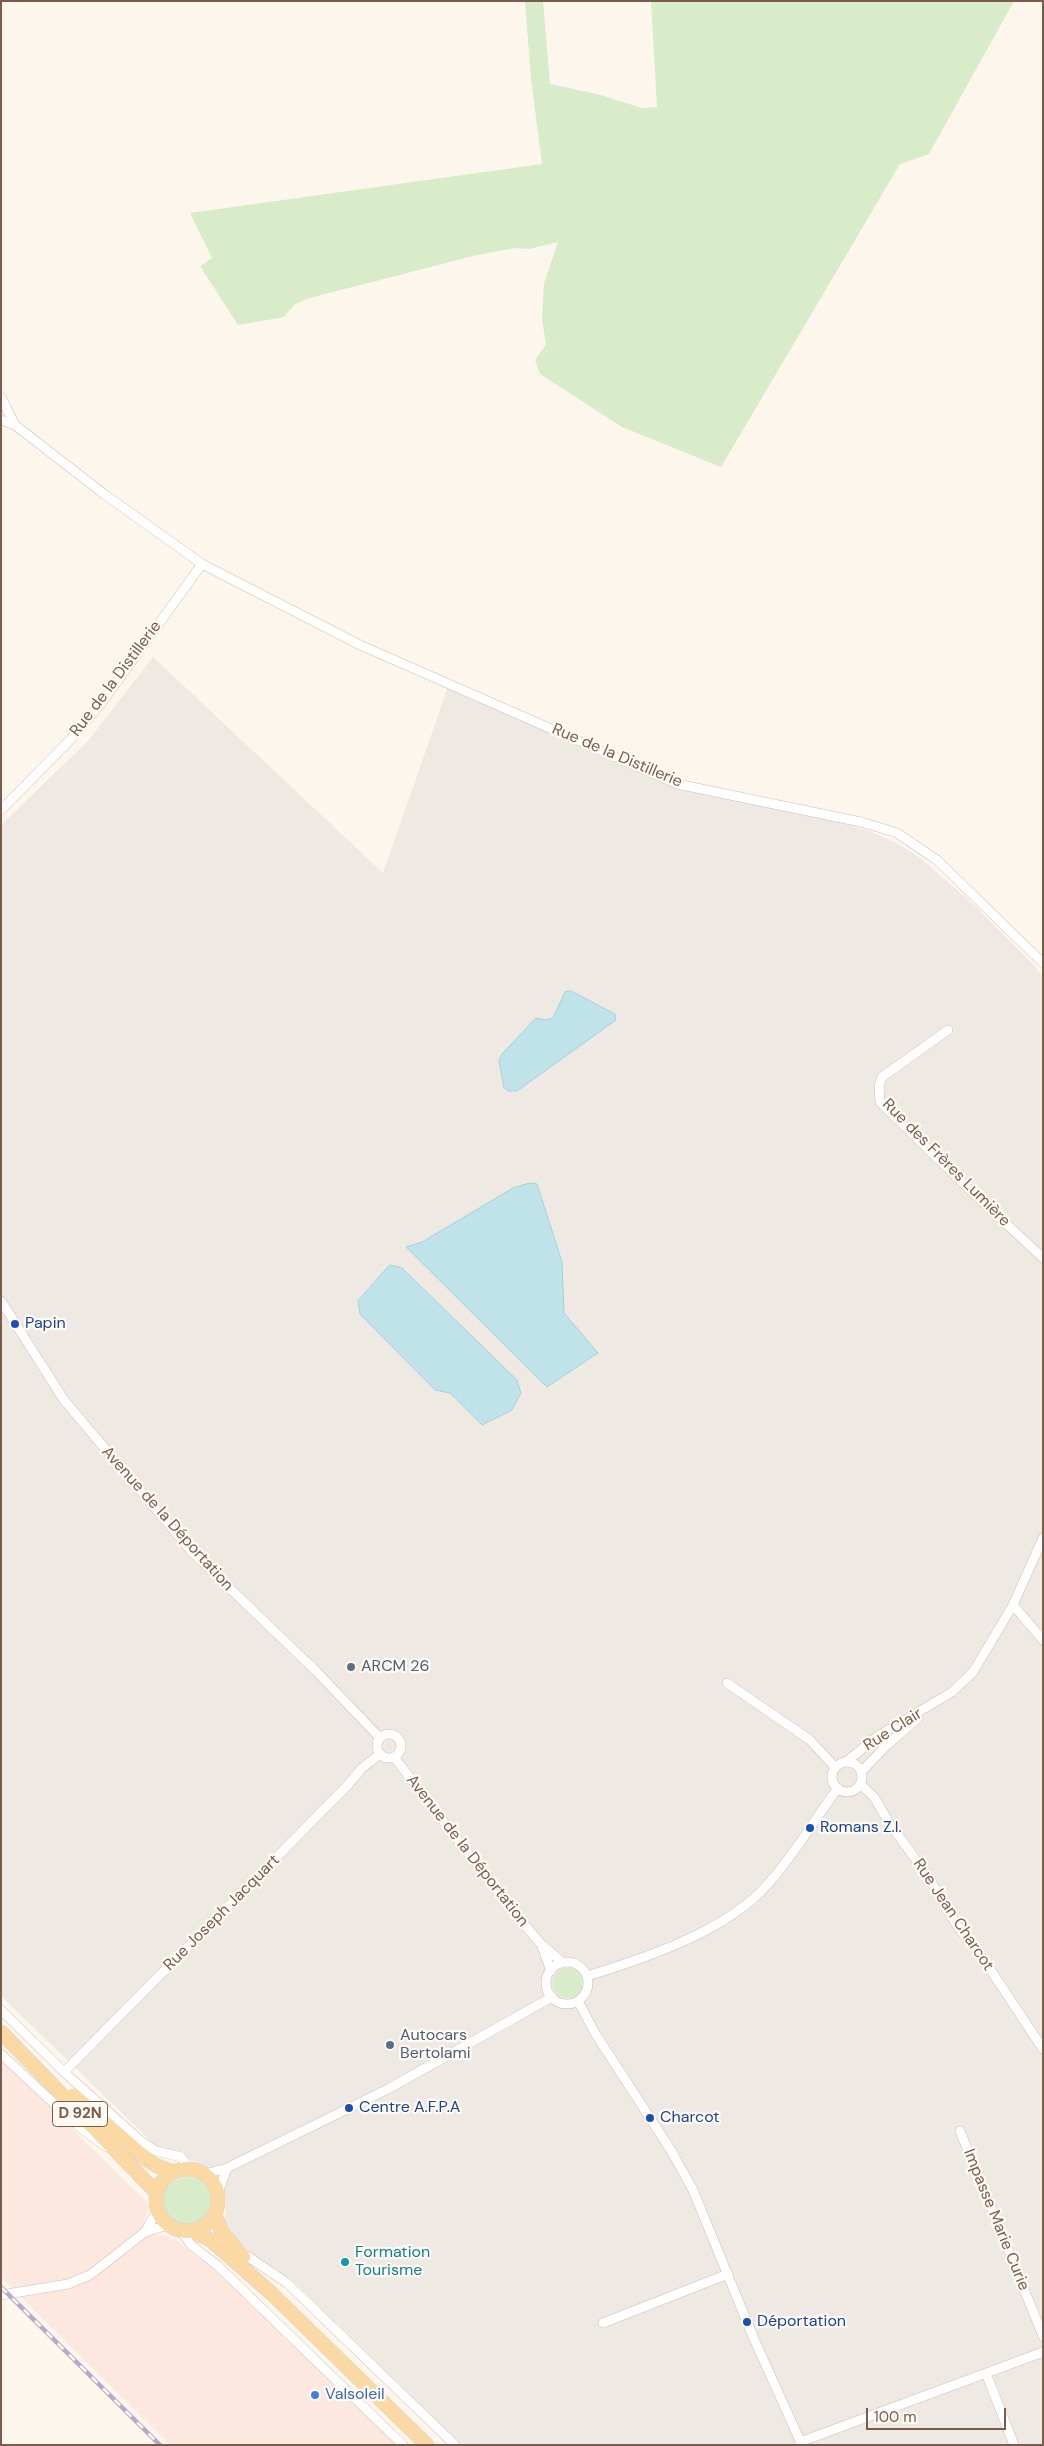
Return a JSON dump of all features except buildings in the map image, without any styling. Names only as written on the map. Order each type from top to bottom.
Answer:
[{"type":"main road","name":"D 92N","points":[[3,2033],[85,2126],[118,2152],[156,2192]]},
{"type":"main road","name":"D 92N","points":[[3,2033],[132,2146],[157,2166],[173,2172]]},
{"type":"main road","points":[[271,2293],[222,2232],[215,2214],[218,2193],[210,2179],[190,2168],[173,2172],[160,2184],[156,2192],[157,2211],[180,2229],[212,2240],[271,2293],[427,2445]]},
{"type":"main road","points":[[180,2229],[206,2225],[215,2214]]},
{"type":"street","points":[[1,397],[14,425]]},
{"type":"street","name":"Rue de la Distillerie","points":[[1,420],[14,425],[104,494],[202,564],[360,645],[677,784],[861,822],[897,834],[937,860],[1043,963]]},
{"type":"street","name":"Rue de la Distillerie","points":[[1,810],[70,740],[100,705],[202,564]]},
{"type":"street","name":"Rue des Frères Lumière","points":[[948,1030],[882,1077],[879,1087],[880,1102],[1043,1258]]},
{"type":"street","name":"Avenue de la Déportation","points":[[1,1301],[64,1400],[193,1553],[316,1671],[380,1738]]},
{"type":"street","points":[[934,1705],[952,1692],[973,1672],[1013,1605],[1043,1538]]},
{"type":"street","points":[[1013,1605],[1043,1640]]},
{"type":"street","points":[[727,1682],[810,1740],[835,1768]]},
{"type":"street","name":"Rue Clair","points":[[847,1761],[878,1736],[934,1705]]},
{"type":"street","name":"Rue Clair","points":[[862,1772],[887,1745],[934,1705]]},
{"type":"street","points":[[390,1734],[397,1738],[401,1748],[394,1757],[384,1757],[380,1754],[377,1746],[380,1738],[390,1734]]},
{"type":"street","name":"Rue Joseph Jacquart","points":[[64,2072],[339,1794],[362,1768],[380,1754]]},
{"type":"street","name":"Avenue de la Déportation","points":[[394,1757],[542,1945]]},
{"type":"street","points":[[847,1761],[859,1766],[862,1772],[861,1784],[853,1791],[842,1791],[838,1788],[832,1776],[835,1768],[847,1761]]},
{"type":"street","name":"Rue Jean Charcot","points":[[861,1784],[874,1797],[888,1821],[929,1878],[956,1924],[986,1963],[1043,2049]]},
{"type":"street","points":[[587,1976],[668,1948],[698,1933],[750,1900],[767,1886],[784,1865],[838,1788]]},
{"type":"street","points":[[542,1945],[563,1963]]},
{"type":"street","points":[[542,1945],[550,1971],[547,1981],[552,1996],[564,2004],[578,2001],[587,1990],[587,1976],[575,1963],[563,1963],[550,1971]]},
{"type":"street","points":[[204,2174],[227,2168],[388,2089],[552,1996]]},
{"type":"street","points":[[578,2001],[595,2033],[672,2152],[689,2183],[801,2443],[986,2373],[1042,2354]]},
{"type":"street","points":[[1,2010],[64,2072],[149,2148],[181,2157],[190,2168]]},
{"type":"street","points":[[1,2054],[85,2126],[103,2128],[132,2146]]},
{"type":"street","name":"Impasse Marie Curie","points":[[960,2131],[1043,2336]]},
{"type":"street","points":[[218,2193],[227,2168]]},
{"type":"street","points":[[1,2295],[68,2284],[90,2275],[145,2232],[157,2211]]},
{"type":"street","points":[[145,2232],[180,2229],[190,2246],[218,2266],[403,2445]]},
{"type":"street","points":[[242,2256],[247,2256],[287,2283],[455,2445]]},
{"type":"street","points":[[603,2323],[728,2274]]},
{"type":"street","points":[[986,2373],[1014,2445]]},
{"type":"shaded area","points":[[153,657],[383,873],[448,687],[650,777],[687,789],[833,819],[874,833],[900,845],[920,858],[974,905],[1031,962],[1043,977],[1043,2445],[461,2445],[291,2279],[244,2250],[225,2225],[226,2200],[222,2185],[209,2170],[180,2154],[159,2149],[1,1996],[1,825],[88,741]]},
{"type":"shaded area","points":[[1,2060],[148,2203],[149,2209],[143,2225],[157,2235],[169,2236],[178,2241],[196,2257],[219,2272],[398,2445],[170,2445],[1,2277]]},
{"type":"green space","points":[[525,1],[543,1],[550,84],[601,95],[642,108],[657,107],[651,1],[1014,1],[929,154],[900,164],[721,467],[622,427],[540,374],[535,360],[546,344],[542,320],[544,283],[558,242],[529,249],[515,248],[477,255],[306,299],[294,305],[284,317],[238,325],[200,266],[212,258],[190,213],[542,164],[531,79]]},
{"type":"green space","points":[[568,1968],[574,1969],[582,1977],[582,1989],[574,1997],[568,1998],[562,1997],[554,1989],[553,1983],[554,1977],[562,1969]]},
{"type":"green space","points":[[187,2177],[196,2179],[204,2184],[209,2192],[211,2201],[209,2210],[204,2218],[196,2223],[187,2225],[178,2223],[170,2218],[165,2210],[163,2201],[165,2192],[170,2184],[178,2179]]},
{"type":"water","points":[[571,991],[615,1014],[616,1020],[517,1091],[509,1091],[504,1088],[499,1061],[502,1054],[536,1018],[547,1020],[553,1018],[565,992]]},
{"type":"water","points":[[530,1183],[537,1184],[562,1262],[564,1313],[598,1353],[547,1387],[406,1247],[422,1242],[513,1188]]},
{"type":"water","points":[[390,1265],[402,1268],[517,1380],[521,1393],[512,1410],[482,1425],[450,1393],[435,1390],[360,1314],[358,1301]]},
{"type":"railway","points":[[1,2287],[160,2445]]},
{"type":"place","name":"Papin","points":[[15,1324]]},
{"type":"place","name":"ARCM 26","points":[[351,1667]]},
{"type":"place","name":"Romans Z.I.","points":[[810,1828]]},
{"type":"place","name":"Autocars Bertolami","points":[[390,2045]]},
{"type":"place","name":"Centre A.F.P.A","points":[[349,2108]]},
{"type":"place","name":"Charcot","points":[[650,2118]]},
{"type":"place","name":"Formation Tourisme","points":[[345,2262]]},
{"type":"place","name":"Déportation","points":[[747,2322]]},
{"type":"place","name":"Valsoleil","points":[[315,2395]]}]
